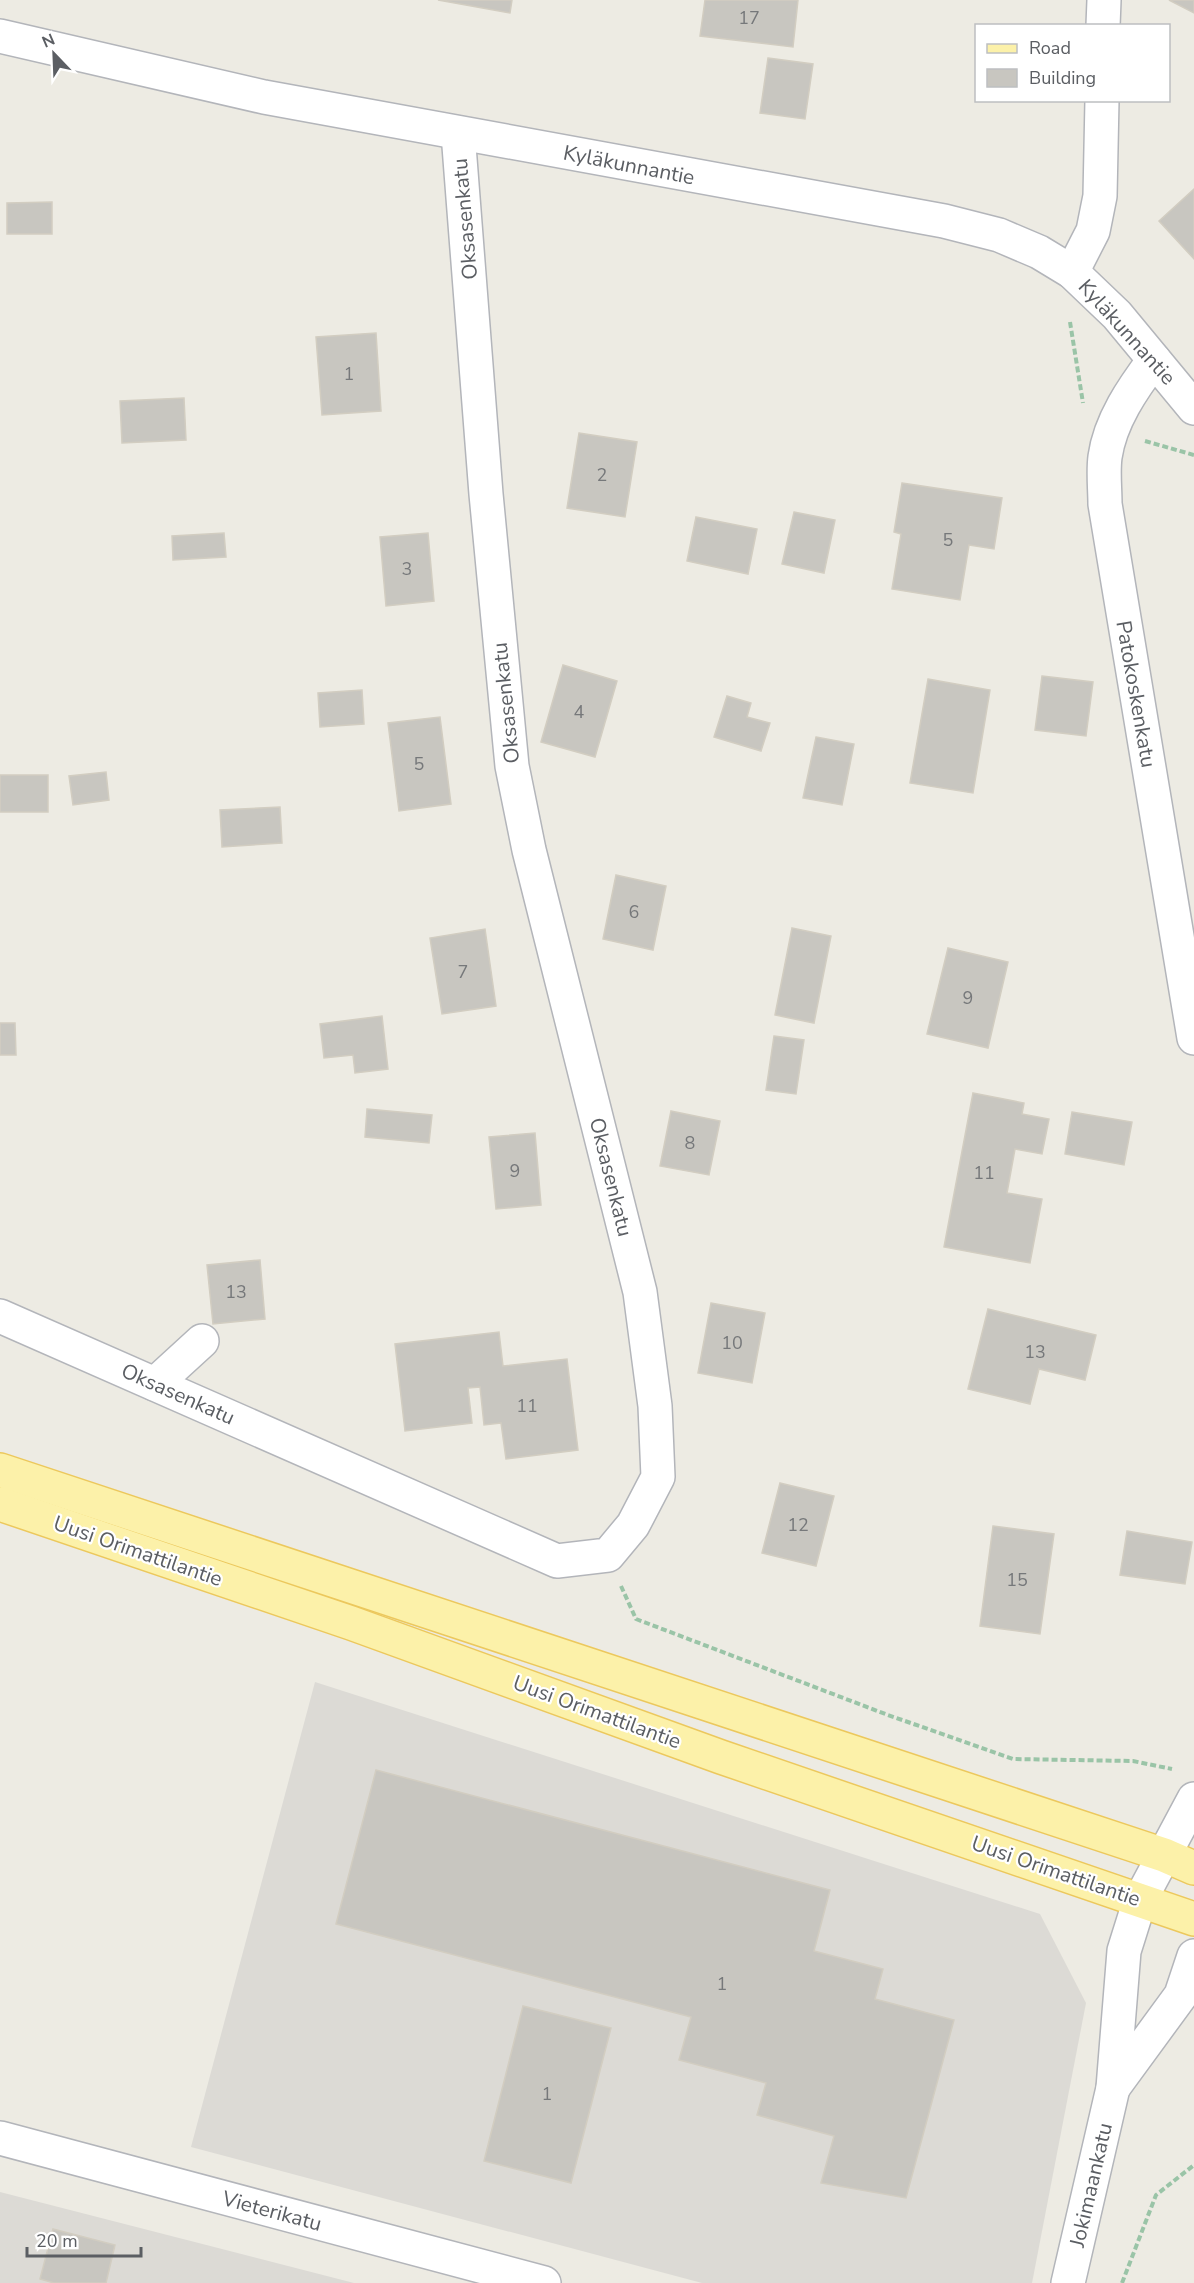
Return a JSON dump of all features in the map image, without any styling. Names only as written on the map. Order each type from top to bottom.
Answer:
[{"type":"main road","name":"Uusi Orimattilantie","points":[[0,1470],[1164,1855],[1194,1868]]},
{"type":"main road","name":"Uusi Orimattilantie","points":[[0,1504],[339,1619],[721,1757],[1194,1919]]},
{"type":"street","points":[[1103,24],[1104,0]]},
{"type":"street","name":"Kyläkunnantie","points":[[0,36],[264,97],[944,221],[999,235],[1039,252],[1072,272],[1117,315],[1194,408]]},
{"type":"street","points":[[1072,272],[1093,231],[1100,196],[1102,102]]},
{"type":"street","name":"Oksasenkatu","points":[[0,1316],[557,1562],[608,1555],[633,1525],[658,1477],[655,1407],[640,1292],[528,850],[512,766],[486,494],[458,133]]},
{"type":"street","name":"Patokoskenkatu","points":[[1154,360],[1131,392],[1112,432],[1105,457],[1105,504],[1194,1038]]},
{"type":"street","points":[[155,1384],[202,1341]]},
{"type":"street","points":[[1140,1900],[1194,1799]]},
{"type":"street","name":"Jokimaankatu","points":[[1068,2283],[1113,2088],[1124,1951],[1140,1900]]},
{"type":"street","name":"Jokimaankatu","points":[[1113,2088],[1181,1995],[1194,1956]]},
{"type":"street","name":"Vieterikatu","points":[[0,2138],[544,2283]]},
{"type":"path","points":[[1069,317],[1085,417],[1096,427],[1194,455]]},
{"type":"path","points":[[608,1555],[636,1619],[888,1715],[1013,1759],[1132,1761],[1173,1770]]},
{"type":"path","points":[[1122,2283],[1156,2195],[1194,2165]]},
{"type":"shaded area","points":[[315,1682],[1040,1914],[1086,2003],[1032,2283],[702,2283],[191,2147]]},
{"type":"shaded area","points":[[0,2192],[354,2283],[0,2283]]},
{"type":"building","points":[[438,0],[512,0],[510,13]]},
{"type":"building","points":[[705,0],[798,0],[793,47],[700,36]]},
{"type":"building","points":[[1169,0],[1194,0],[1194,13]]},
{"type":"building","points":[[768,58],[813,64],[805,119],[760,113]]},
{"type":"building","points":[[1194,189],[1194,259],[1159,221]]},
{"type":"building","points":[[52,202],[52,234],[7,234],[7,203]]},
{"type":"building","points":[[376,333],[381,411],[322,415],[316,337]]},
{"type":"building","points":[[184,398],[186,440],[122,443],[120,401]]},
{"type":"building","points":[[579,433],[637,442],[625,517],[567,508]]},
{"type":"building","points":[[902,483],[1002,498],[994,549],[969,545],[960,600],[892,589],[901,534],[894,532]]},
{"type":"building","points":[[794,512],[835,520],[824,573],[782,564]]},
{"type":"building","points":[[696,517],[757,529],[748,574],[687,561]]},
{"type":"building","points":[[224,533],[226,557],[173,560],[172,536]]},
{"type":"building","points":[[428,533],[434,601],[386,606],[380,537]]},
{"type":"building","points":[[563,665],[617,681],[595,757],[541,742]]},
{"type":"building","points":[[1042,676],[1093,682],[1086,736],[1035,730]]},
{"type":"building","points":[[928,679],[990,690],[973,793],[910,783]]},
{"type":"building","points":[[362,690],[364,724],[320,727],[318,693]]},
{"type":"building","points":[[727,696],[751,703],[747,717],[770,723],[761,751],[714,737]]},
{"type":"building","points":[[440,717],[451,804],[399,811],[388,723]]},
{"type":"building","points":[[816,737],[854,744],[842,805],[803,798]]},
{"type":"building","points":[[106,772],[109,800],[73,805],[69,776]]},
{"type":"building","points":[[0,775],[48,775],[48,812],[0,812]]},
{"type":"building","points":[[280,807],[282,843],[222,847],[220,810]]},
{"type":"building","points":[[616,875],[666,886],[653,950],[603,939]]},
{"type":"building","points":[[792,928],[831,936],[814,1023],[775,1015]]},
{"type":"building","points":[[485,929],[496,1006],[442,1014],[430,938]]},
{"type":"building","points":[[948,948],[1008,962],[988,1048],[927,1034]]},
{"type":"building","points":[[382,1016],[388,1069],[355,1073],[353,1055],[324,1058],[320,1024]]},
{"type":"building","points":[[0,1023],[15,1023],[16,1055],[0,1055]]},
{"type":"building","points":[[774,1036],[804,1040],[796,1094],[766,1090]]},
{"type":"building","points":[[973,1093],[1024,1103],[1022,1114],[1049,1119],[1042,1154],[1015,1149],[1007,1193],[1042,1199],[1030,1263],[944,1247]]},
{"type":"building","points":[[367,1109],[432,1115],[429,1143],[365,1137]]},
{"type":"building","points":[[671,1111],[720,1121],[709,1175],[660,1166]]},
{"type":"building","points":[[1072,1112],[1132,1122],[1124,1165],[1065,1154]]},
{"type":"building","points":[[535,1133],[541,1205],[496,1209],[489,1137]]},
{"type":"building","points":[[260,1260],[265,1319],[213,1324],[207,1265]]},
{"type":"building","points":[[711,1303],[765,1313],[752,1383],[698,1373]]},
{"type":"building","points":[[988,1309],[1096,1335],[1085,1380],[1039,1369],[1030,1404],[968,1389]]},
{"type":"building","points":[[499,1332],[503,1366],[567,1359],[578,1450],[506,1459],[501,1423],[484,1425],[480,1387],[468,1388],[472,1423],[405,1431],[395,1344]]},
{"type":"building","points":[[780,1483],[834,1496],[816,1566],[762,1553]]},
{"type":"building","points":[[993,1526],[1054,1534],[1040,1634],[980,1626]]},
{"type":"building","points":[[1127,1531],[1192,1542],[1185,1584],[1120,1575]]},
{"type":"building","points":[[376,1770],[830,1890],[814,1951],[883,1969],[875,1999],[954,2020],[906,2198],[821,2183],[834,2136],[757,2115],[766,2083],[679,2060],[691,2017],[336,1924]]},
{"type":"building","points":[[523,2006],[611,2028],[571,2183],[484,2161]]},
{"type":"building","points":[[53,2229],[115,2245],[106,2283],[54,2283],[40,2279]]}]
